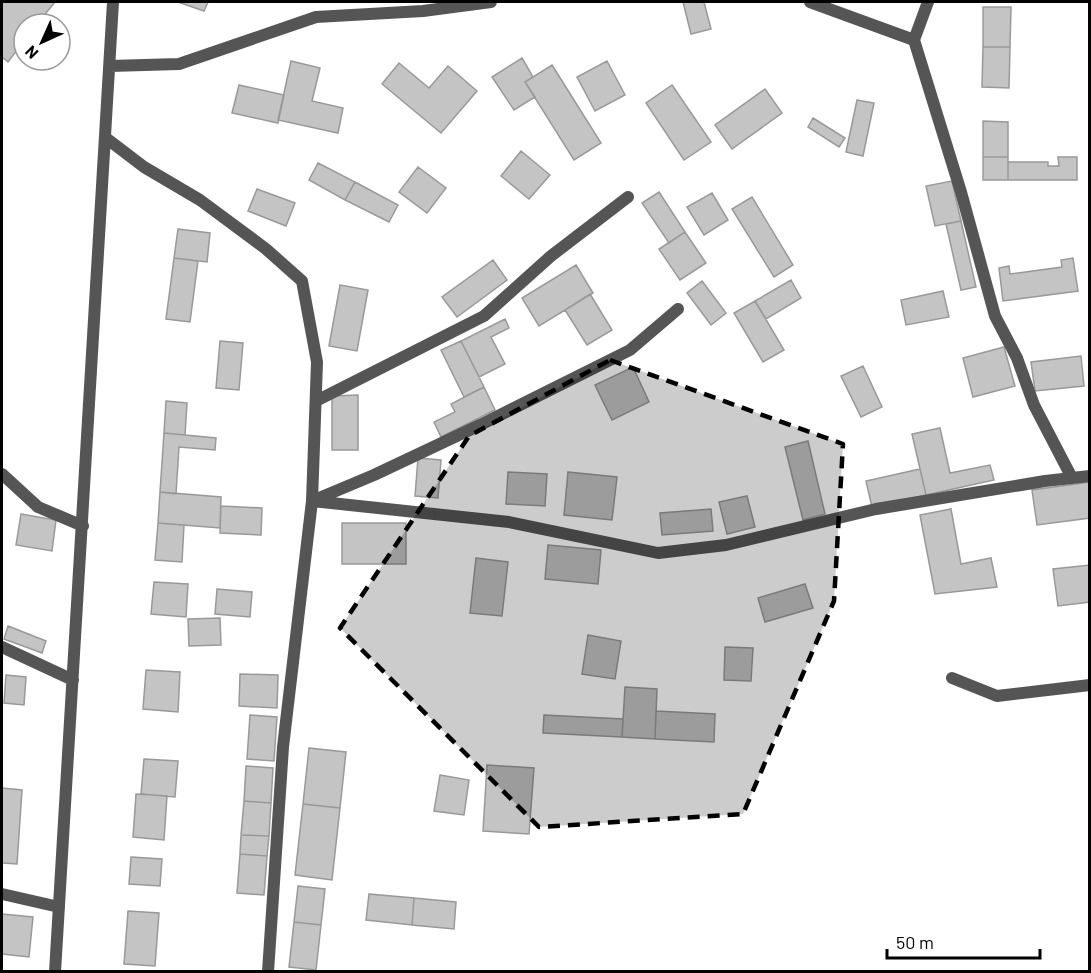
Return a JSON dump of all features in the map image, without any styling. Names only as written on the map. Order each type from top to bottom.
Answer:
[{"type":"street","points":[[56,972],[113,2]]},
{"type":"street","points":[[110,66],[179,64],[316,17],[423,11],[491,2]]},
{"type":"street","points":[[810,2],[914,40]]},
{"type":"street","points":[[928,2],[914,40],[961,192],[994,316],[1017,358],[1034,405],[1072,478]]},
{"type":"street","points":[[106,138],[144,167],[200,200],[266,249],[302,281],[317,362],[312,501],[283,747],[268,972]]},
{"type":"street","points":[[316,401],[484,316],[551,256],[628,197]]},
{"type":"street","points":[[312,501],[374,475],[482,424],[630,350],[678,309]]},
{"type":"street","points":[[2,474],[38,507],[83,526]]},
{"type":"street","points":[[312,501],[509,522],[658,553],[726,545],[876,510],[1089,476]]},
{"type":"street","points":[[2,647],[73,680]]},
{"type":"street","points":[[952,678],[997,696],[1089,685]]},
{"type":"street","points":[[2,894],[59,907]]},
{"type":"highlighted area","points":[[610,360],[843,444],[834,601],[743,814],[539,827],[340,628],[469,436]]},
{"type":"building","points":[[2,2],[55,2],[47,12],[12,12],[12,57],[8,62],[2,57]]},
{"type":"building","points":[[178,2],[208,2],[204,11]]},
{"type":"building","points":[[683,2],[704,2],[711,29],[691,34]]},
{"type":"building","points":[[983,7],[1011,7],[1010,47],[983,47]]},
{"type":"building","points":[[983,47],[1010,47],[1009,88],[982,87]]},
{"type":"building","points":[[522,58],[533,77],[525,82],[535,97],[514,110],[492,77]]},
{"type":"building","points":[[291,61],[320,68],[312,101],[343,108],[338,133],[278,120]]},
{"type":"building","points":[[607,61],[625,95],[595,111],[577,77]]},
{"type":"building","points":[[399,63],[429,88],[448,66],[477,91],[441,133],[382,84]]},
{"type":"building","points":[[552,65],[601,143],[574,160],[525,82]]},
{"type":"building","points":[[239,85],[284,95],[278,123],[232,113]]},
{"type":"building","points":[[672,85],[711,142],[684,160],[646,103]]},
{"type":"building","points":[[765,89],[782,113],[732,149],[715,125]]},
{"type":"building","points":[[857,100],[874,103],[863,156],[846,152]]},
{"type":"building","points":[[813,118],[845,138],[839,147],[808,127]]},
{"type":"building","points":[[983,121],[1008,122],[1008,157],[983,157]]},
{"type":"building","points":[[521,151],[550,175],[529,199],[501,176]]},
{"type":"building","points":[[983,157],[1008,157],[1008,180],[983,180]]},
{"type":"building","points":[[1058,157],[1077,157],[1077,180],[1008,180],[1008,162],[1048,162],[1048,166],[1059,166]]},
{"type":"building","points":[[318,163],[355,182],[345,200],[309,180]]},
{"type":"building","points":[[418,167],[446,188],[427,213],[399,192]]},
{"type":"building","points":[[952,181],[961,221],[935,226],[926,186]]},
{"type":"building","points":[[355,182],[398,205],[389,222],[345,200]]},
{"type":"building","points":[[257,189],[295,203],[286,226],[248,211]]},
{"type":"building","points":[[659,192],[685,232],[669,243],[642,203]]},
{"type":"building","points":[[712,193],[728,220],[704,235],[687,207]]},
{"type":"building","points":[[752,197],[793,265],[774,277],[732,209]]},
{"type":"building","points":[[961,221],[976,287],[961,290],[946,224]]},
{"type":"building","points":[[178,229],[210,233],[207,262],[174,258]]},
{"type":"building","points":[[685,232],[706,263],[680,280],[659,249]]},
{"type":"building","points":[[174,258],[198,261],[190,322],[166,319]]},
{"type":"building","points":[[1073,258],[1078,291],[1003,301],[999,268],[1009,266],[1010,274],[1062,267],[1061,260]]},
{"type":"building","points":[[493,260],[507,280],[457,317],[442,297]]},
{"type":"building","points":[[576,265],[593,293],[539,326],[522,298]]},
{"type":"building","points":[[791,280],[801,298],[766,319],[755,301]]},
{"type":"building","points":[[702,281],[726,313],[711,325],[687,293]]},
{"type":"building","points":[[340,285],[368,290],[357,351],[329,346]]},
{"type":"building","points":[[943,291],[949,317],[906,325],[901,300]]},
{"type":"building","points":[[590,294],[612,330],[587,345],[565,310]]},
{"type":"building","points":[[755,301],[784,350],[763,362],[734,313]]},
{"type":"building","points":[[505,319],[509,328],[491,337],[505,364],[479,377],[461,341]]},
{"type":"building","points":[[220,341],[243,343],[239,390],[216,388]]},
{"type":"building","points":[[461,341],[484,387],[464,397],[441,350]]},
{"type":"building","points":[[1004,347],[1015,386],[973,397],[963,358]]},
{"type":"building","points":[[1081,356],[1084,386],[1035,391],[1031,362]]},
{"type":"building","points":[[863,366],[882,407],[861,417],[841,376]]},
{"type":"building","points":[[633,367],[649,402],[612,420],[595,385]]},
{"type":"building","points":[[484,387],[495,410],[441,437],[434,422],[455,412],[451,404]]},
{"type":"building","points":[[358,395],[358,450],[332,450],[332,396]]},
{"type":"building","points":[[166,401],[187,403],[185,435],[164,433]]},
{"type":"building","points":[[940,428],[950,473],[990,465],[994,480],[926,495],[912,434]]},
{"type":"building","points":[[164,433],[216,438],[215,450],[179,447],[176,494],[160,492]]},
{"type":"building","points":[[808,441],[825,514],[803,520],[785,447]]},
{"type":"building","points":[[418,458],[441,460],[438,498],[415,496]]},
{"type":"building","points":[[920,469],[926,495],[872,507],[866,481]]},
{"type":"building","points":[[508,472],[547,474],[545,506],[506,504]]},
{"type":"building","points":[[568,472],[617,477],[612,520],[564,515]]},
{"type":"building","points":[[1090,482],[1090,518],[1037,525],[1032,490]]},
{"type":"building","points":[[160,492],[221,497],[220,528],[158,523]]},
{"type":"building","points":[[747,496],[755,527],[727,534],[719,502]]},
{"type":"building","points":[[221,506],[262,508],[261,535],[220,533]]},
{"type":"building","points":[[711,509],[713,531],[662,535],[660,513]]},
{"type":"building","points":[[951,509],[961,564],[991,558],[997,587],[935,594],[920,515]]},
{"type":"building","points":[[21,514],[56,520],[52,551],[16,545]]},
{"type":"building","points":[[158,523],[184,525],[182,562],[155,560]]},
{"type":"building","points":[[342,523],[406,523],[406,564],[342,564]]},
{"type":"building","points":[[548,545],[601,550],[598,584],[545,579]]},
{"type":"building","points":[[476,558],[508,562],[502,616],[470,613]]},
{"type":"building","points":[[1090,565],[1090,602],[1058,606],[1053,569]]},
{"type":"building","points":[[154,582],[188,584],[186,617],[151,614]]},
{"type":"building","points":[[805,584],[813,608],[765,622],[758,598]]},
{"type":"building","points":[[217,589],[252,592],[250,617],[215,614]]},
{"type":"building","points":[[220,618],[221,645],[189,646],[188,619]]},
{"type":"building","points":[[8,626],[46,641],[42,653],[4,639]]},
{"type":"building","points":[[588,635],[621,641],[615,679],[582,674]]},
{"type":"building","points":[[725,647],[753,648],[751,681],[724,680]]},
{"type":"building","points":[[146,670],[180,672],[178,712],[143,709]]},
{"type":"building","points":[[240,674],[278,675],[277,708],[239,706]]},
{"type":"building","points":[[6,675],[26,677],[24,705],[4,703]]},
{"type":"building","points":[[625,687],[657,689],[655,739],[622,737]]},
{"type":"building","points":[[656,711],[715,714],[714,742],[655,739]]},
{"type":"building","points":[[250,715],[277,717],[274,761],[247,759]]},
{"type":"building","points":[[544,715],[623,719],[622,737],[543,733]]},
{"type":"building","points":[[309,748],[346,752],[340,808],[303,804]]},
{"type":"building","points":[[144,759],[178,761],[175,797],[141,794]]},
{"type":"building","points":[[487,765],[534,768],[529,834],[483,831]]},
{"type":"building","points":[[246,766],[273,768],[271,803],[244,801]]},
{"type":"building","points":[[440,775],[469,780],[464,815],[434,811]]},
{"type":"building","points":[[2,788],[22,790],[17,864],[2,863]]},
{"type":"building","points":[[136,794],[167,796],[164,840],[133,837]]},
{"type":"building","points":[[244,801],[271,803],[269,836],[241,835]]},
{"type":"building","points":[[303,804],[340,808],[332,880],[295,875]]},
{"type":"building","points":[[241,835],[269,836],[267,856],[240,854]]},
{"type":"building","points":[[240,854],[267,856],[264,895],[237,893]]},
{"type":"building","points":[[131,857],[162,859],[160,886],[129,884]]},
{"type":"building","points":[[298,886],[325,889],[321,925],[294,922]]},
{"type":"building","points":[[369,894],[414,898],[412,925],[366,920]]},
{"type":"building","points":[[414,898],[456,902],[454,929],[412,925]]},
{"type":"building","points":[[128,911],[159,913],[155,966],[124,964]]},
{"type":"building","points":[[2,914],[33,917],[29,957],[2,954]]},
{"type":"building","points":[[294,922],[321,925],[316,970],[289,967]]}]
